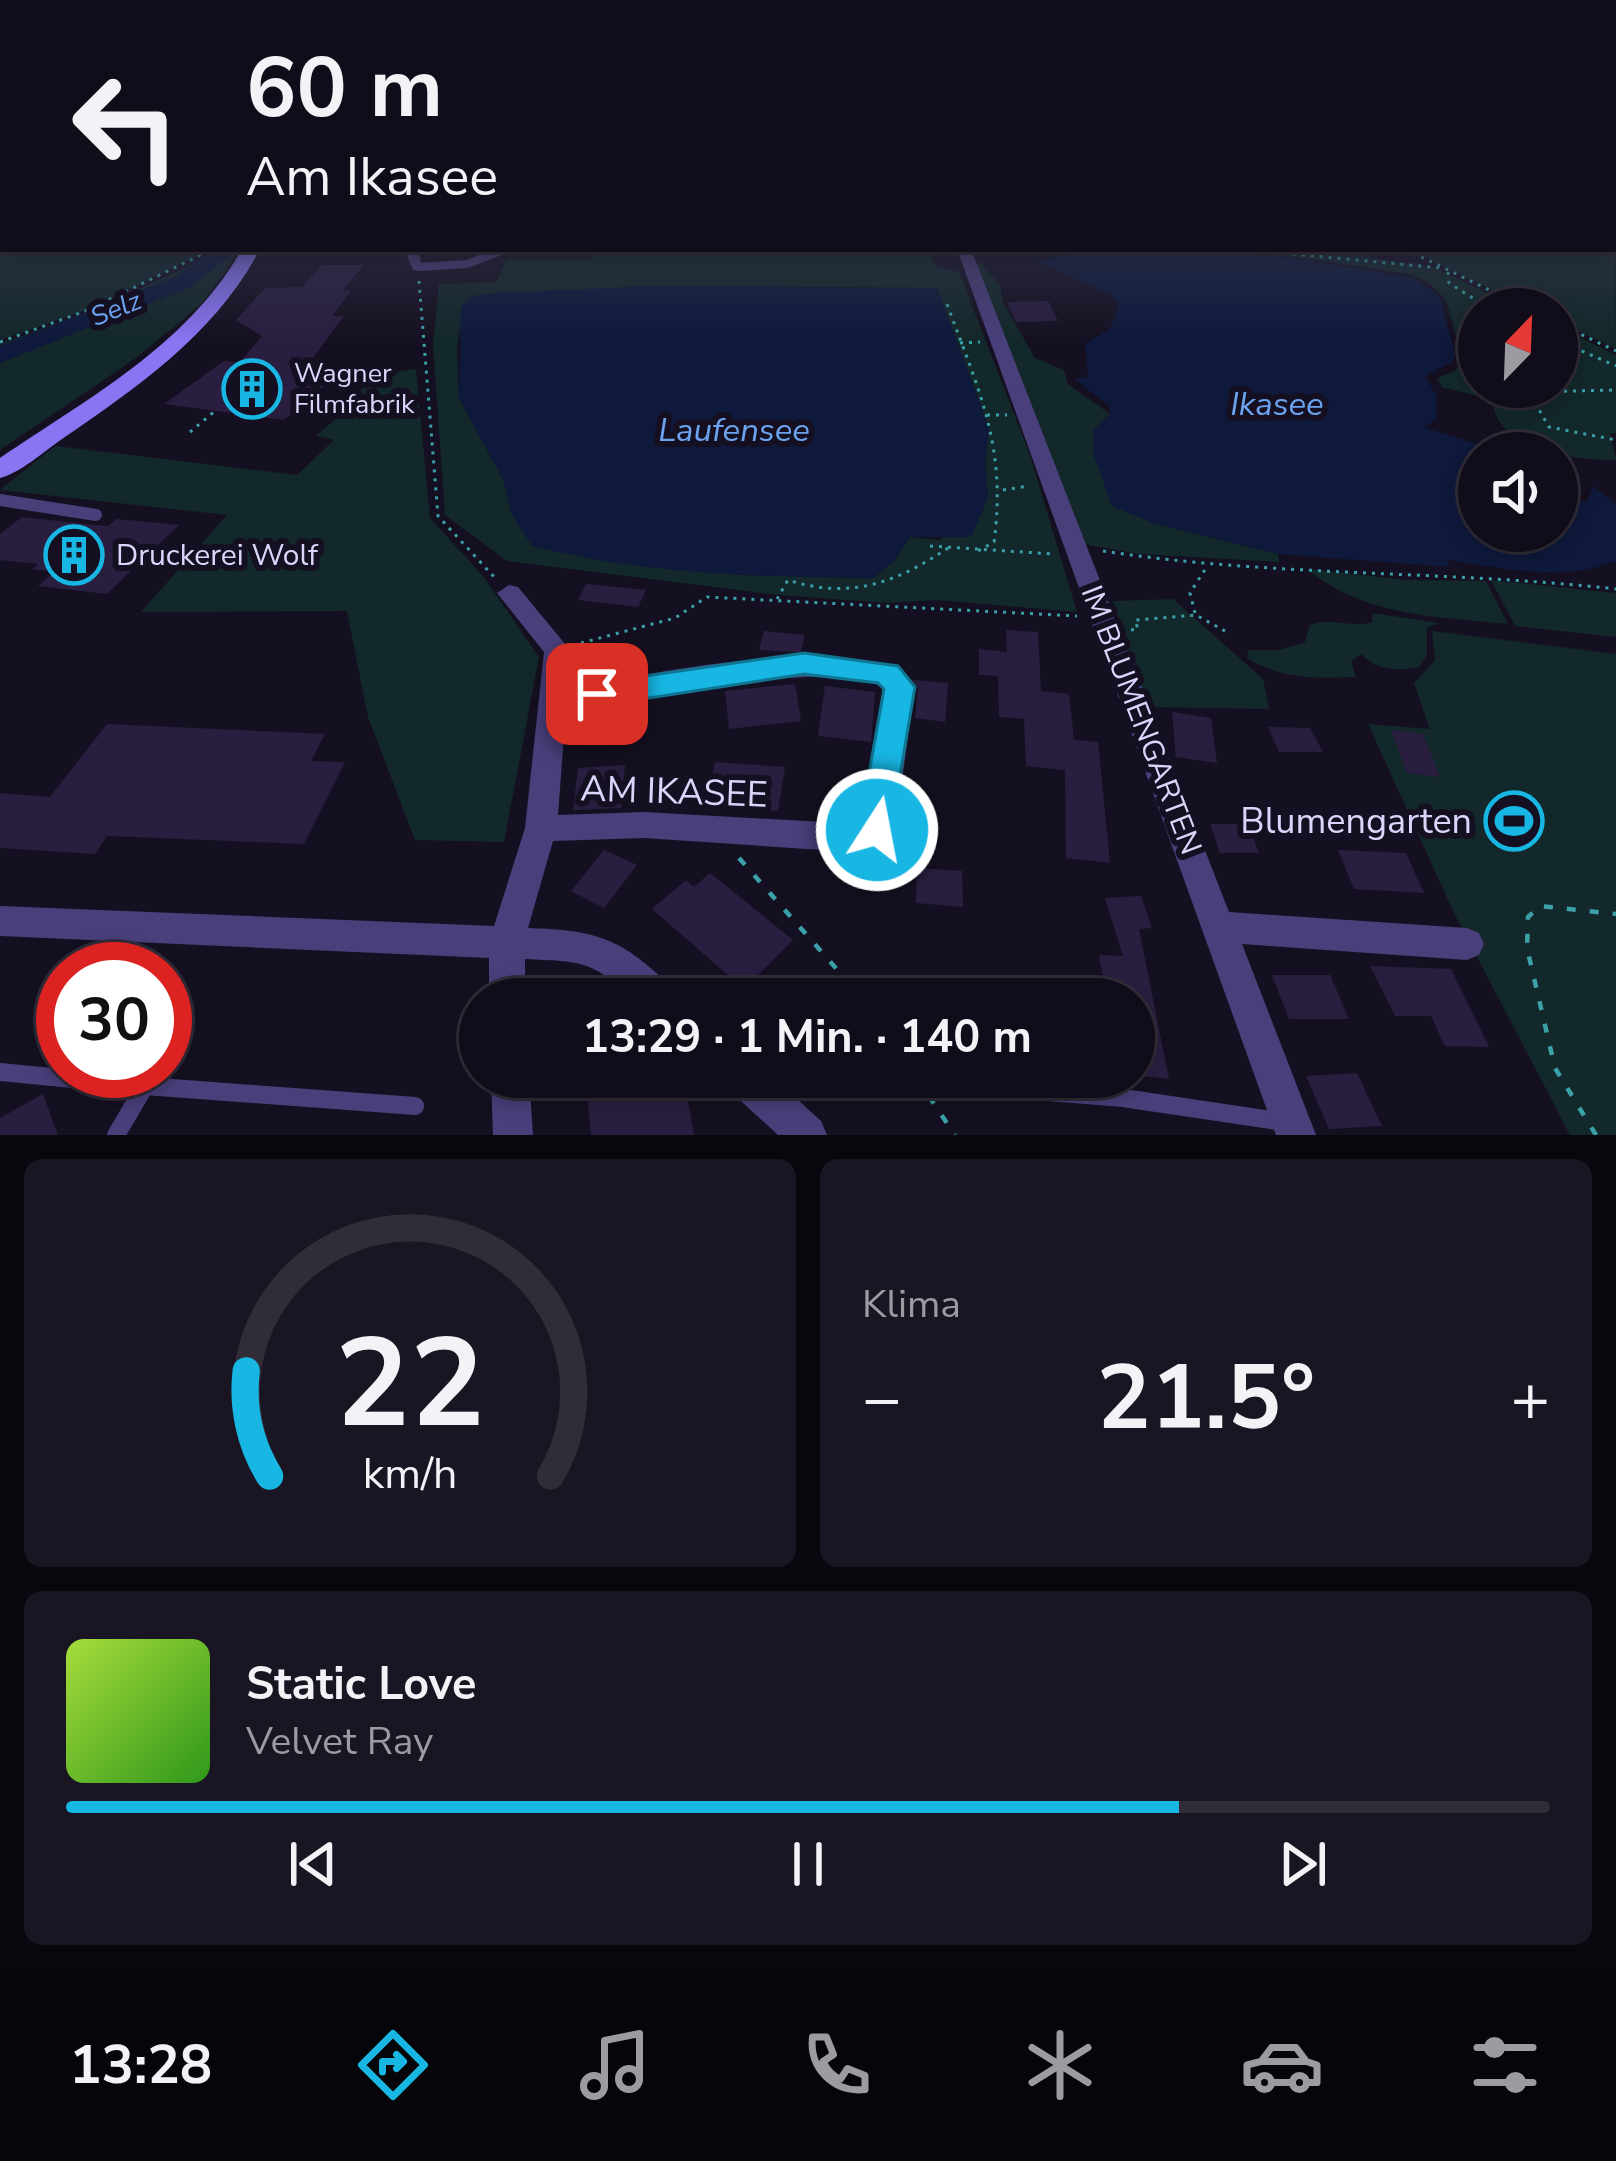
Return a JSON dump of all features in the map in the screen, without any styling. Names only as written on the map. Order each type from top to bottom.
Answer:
[{"type":"main road","points":[[0,470],[192,328],[233,281],[248,252]]},
{"type":"street","points":[[412,252],[418,267]]},
{"type":"street","name":"IM BLUMENGARTEN","points":[[965,252],[1294,1129]]},
{"type":"street","name":"AM IKASEE","points":[[507,978],[507,941],[541,828],[556,701],[556,650],[509,593]]},
{"type":"street","name":"AM IKASEE","points":[[541,828],[644,825],[851,839],[877,830],[900,687],[894,676],[880,670],[804,664],[556,701]]},
{"type":"street","points":[[0,921],[507,941],[600,951],[633,978]]},
{"type":"street","points":[[1221,927],[1467,944]]},
{"type":"street","points":[[511,1098],[513,1135]]},
{"type":"street","points":[[767,1098],[807,1135]]},
{"type":"lane","points":[[418,267],[467,264],[498,252]]},
{"type":"lane","points":[[0,500],[96,515]]},
{"type":"lane","points":[[0,1072],[36,1076]]},
{"type":"lane","points":[[192,1090],[415,1106]]},
{"type":"lane","points":[[116,1135],[139,1098]]},
{"type":"lane","points":[[1123,1098],[1294,1129]]},
{"type":"path","points":[[0,342],[88,310],[207,252]]},
{"type":"path","points":[[1270,252],[1445,269]]},
{"type":"path","points":[[1411,252],[1484,288]]},
{"type":"path","points":[[418,267],[438,516],[509,593]]},
{"type":"path","points":[[1445,269],[1449,283],[1458,289]]},
{"type":"path","points":[[947,304],[987,416],[1001,490],[994,542],[978,551]]},
{"type":"path","points":[[1578,333],[1616,351]]},
{"type":"path","points":[[958,343],[984,342]]},
{"type":"path","points":[[1578,349],[1616,366]]},
{"type":"path","points":[[1578,390],[1616,390]]},
{"type":"path","points":[[1538,408],[1549,428],[1616,440]]},
{"type":"path","points":[[190,432],[215,411]]},
{"type":"path","points":[[987,416],[1012,415]]},
{"type":"path","points":[[1001,490],[1032,486]]},
{"type":"path","points":[[930,546],[1078,553],[1207,567],[1296,566],[1379,577],[1458,580],[1491,575],[1616,590]]},
{"type":"path","points":[[777,600],[788,580],[819,590],[866,592],[916,572],[948,548]]},
{"type":"path","points":[[1196,615],[1190,593],[1207,567]]},
{"type":"path","points":[[576,645],[675,618],[706,597],[1100,617]]},
{"type":"path","points":[[1138,629],[1135,620],[1196,615],[1225,631]]},
{"type":"path","points":[[713,830],[848,978]]},
{"type":"path","points":[[1596,1135],[1555,1068],[1527,948],[1528,917],[1540,905],[1616,914]]},
{"type":"path","points":[[930,1098],[955,1135]]},
{"type":"green space","points":[[0,252],[205,252],[87,310],[0,340]]},
{"type":"green space","points":[[219,252],[238,252],[204,301],[136,358],[0,450],[0,344],[91,311]]},
{"type":"green space","points":[[595,252],[929,252],[935,266],[959,272],[1030,455],[1077,612],[937,600],[887,603],[779,595],[507,561],[445,515],[433,344],[439,284],[497,282],[506,259],[590,260]],"holes":[[[937,288],[989,428],[988,498],[940,540],[910,537],[895,560],[873,578],[739,575],[512,515],[503,479],[459,398],[457,345],[462,319],[600,289]]]},
{"type":"green space","points":[[1217,252],[1367,252],[1372,258],[1436,268],[1477,288],[1458,288],[1458,342],[1446,300],[1428,282],[1409,274],[1288,256]]},
{"type":"green space","points":[[1415,252],[1615,252],[1616,349],[1578,331],[1578,288],[1488,288]]},
{"type":"green space","points":[[980,263],[1000,285],[1003,302],[1035,358],[1064,370],[1068,384],[1110,414],[1093,431],[1094,456],[1153,523],[1278,554],[1279,562],[1139,554],[1078,543],[973,265]]},
{"type":"green space","points":[[1578,336],[1616,355],[1616,433],[1610,434],[1616,460],[1578,458],[1578,432],[1508,432],[1494,408],[1578,408]]},
{"type":"green space","points":[[1458,366],[1458,391],[1442,387],[1437,378]]},
{"type":"green space","points":[[416,369],[430,518],[483,576],[539,657],[504,842],[415,840],[368,717],[347,611],[141,612],[227,515],[0,490],[55,446],[297,475],[334,440],[316,436],[352,404],[371,375]]},
{"type":"green space","points":[[1307,569],[1408,580],[1486,581],[1508,624],[1377,605],[1329,585]]},
{"type":"green space","points":[[1491,580],[1616,593],[1616,637],[1515,626]]},
{"type":"green space","points":[[1173,599],[1263,679],[1269,709],[1144,707],[1113,601]]},
{"type":"green space","points":[[1373,613],[1439,623],[1427,628],[1427,655],[1419,667],[1387,668],[1361,654],[1351,661],[1356,677],[1314,677],[1286,674],[1247,658],[1249,650],[1279,650],[1305,642],[1310,625],[1364,624],[1372,622]]},
{"type":"green space","name":"Blumengarten","points":[[1432,631],[1616,654],[1616,1135],[1570,1135],[1454,913],[1368,724],[1430,729],[1414,683],[1435,660]]},
{"type":"water","name":"Ikasee","points":[[1180,252],[1288,257],[1414,278],[1440,297],[1455,354],[1452,362],[1425,376],[1437,397],[1436,420],[1424,427],[1458,438],[1458,552],[1578,552],[1578,501],[1587,502],[1593,486],[1616,504],[1616,561],[1553,572],[1447,560],[1450,567],[1278,554],[1153,523],[1112,506],[1094,456],[1093,431],[1110,415],[1109,405],[1075,380],[1088,376],[1085,343],[1110,329],[1119,305],[1113,296],[1036,261],[1058,256]]},
{"type":"water","name":"Laufensee","points":[[651,286],[937,288],[989,428],[988,498],[971,537],[910,537],[895,560],[874,578],[659,568],[532,546],[512,515],[503,479],[459,398],[461,307],[472,296],[496,293]]},
{"type":"building","points":[[322,265],[364,265],[342,291],[351,291],[332,316],[344,316],[304,370],[338,374],[284,420],[164,404],[224,361],[239,363],[262,336],[236,320],[265,288],[302,287]]},
{"type":"building","points":[[1048,301],[1058,321],[1016,322],[1007,302]]},
{"type":"building","name":"Druckerei Wolf","points":[[22,517],[108,526],[116,519],[179,525],[107,594],[38,586],[54,572],[32,569],[38,564],[0,560],[0,534]]},
{"type":"building","points":[[586,584],[646,590],[638,607],[578,600]]},
{"type":"building","points":[[1006,630],[1038,632],[1041,691],[1069,694],[1074,740],[1098,742],[1110,863],[1066,858],[1065,770],[1026,766],[1024,719],[999,717],[998,676],[979,675],[979,649],[1007,652]]},
{"type":"building","points":[[764,631],[805,635],[801,652],[759,650]]},
{"type":"building","points":[[912,680],[948,683],[945,722],[915,718],[918,688]]},
{"type":"building","points":[[795,684],[801,721],[729,729],[725,691]]},
{"type":"building","points":[[825,686],[875,692],[871,742],[818,736]]},
{"type":"building","points":[[1172,712],[1211,718],[1217,763],[1176,757]]},
{"type":"building","points":[[107,724],[325,734],[311,761],[345,762],[304,844],[107,836],[95,854],[0,848],[0,793],[50,797]]},
{"type":"building","points":[[1268,727],[1310,728],[1323,752],[1279,752]]},
{"type":"building","points":[[1391,730],[1423,734],[1440,777],[1407,773]]},
{"type":"building","points":[[715,762],[785,767],[778,811],[705,805]]},
{"type":"building","points":[[625,765],[621,808],[573,810],[578,768]]},
{"type":"building","points":[[1210,824],[1248,824],[1259,853],[1220,853]]},
{"type":"building","points":[[604,850],[637,865],[604,908],[571,891]]},
{"type":"building","points":[[1338,850],[1406,853],[1424,893],[1354,889]]},
{"type":"building","points":[[917,868],[962,871],[963,907],[916,903]]},
{"type":"building","points":[[710,873],[793,940],[755,978],[731,978],[652,909],[686,880],[694,887]]},
{"type":"building","points":[[1141,896],[1152,928],[1139,929],[1149,978],[1103,978],[1099,955],[1123,956],[1105,898]]},
{"type":"building","points":[[1370,966],[1451,969],[1489,1047],[1445,1046],[1431,1016],[1395,1016]]},
{"type":"building","points":[[1272,975],[1330,975],[1349,1019],[1289,1019]]},
{"type":"building","points":[[1155,1009],[1169,1079],[1155,1077]]},
{"type":"building","points":[[1357,1073],[1382,1126],[1329,1129],[1306,1076]]},
{"type":"building","points":[[44,1098],[58,1135],[0,1135],[0,1118]]},
{"type":"building","points":[[688,1098],[694,1135],[591,1135],[588,1102]]},
{"type":"waterway","name":"Selz","points":[[0,355],[183,282],[225,252]]},
{"type":"place","name":"Wagner Filmfabrik","points":[[252,389]]},
{"type":"place","name":"Druckerei Wolf","points":[[74,555]]},
{"type":"place","name":"Blumengarten","points":[[1514,821]]},
{"type":"route","points":[[597,694],[820,663],[894,676],[900,687],[877,830]]}]
